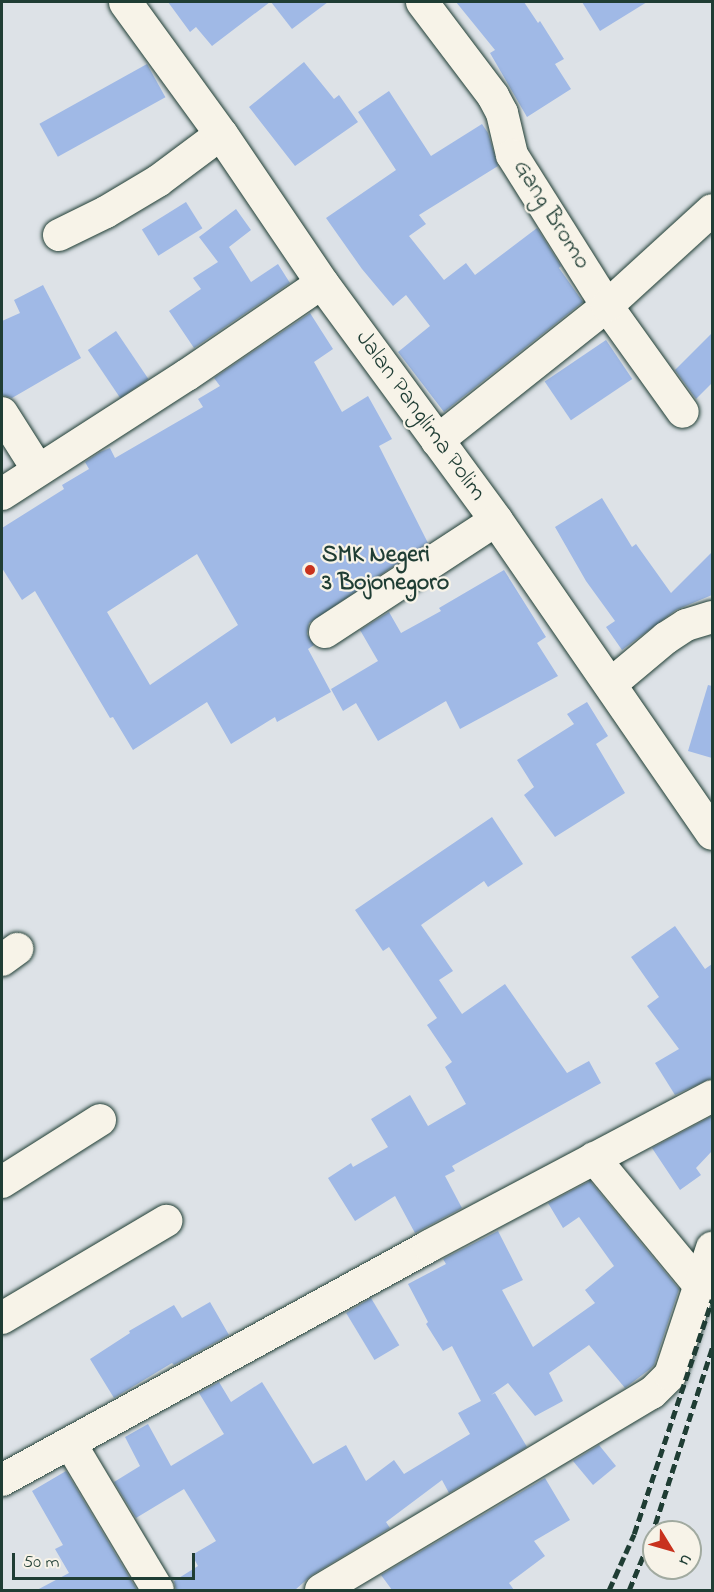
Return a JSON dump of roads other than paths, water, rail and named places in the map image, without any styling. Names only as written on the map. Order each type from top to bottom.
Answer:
[{"type":"main road","name":"Jalan Panglima Polim","points":[[125,2],[221,134],[322,283],[496,520],[712,833]]},
{"type":"street","name":"Gang Bromo","points":[[422,2],[493,96],[502,113],[512,155],[607,306],[683,412]]},
{"type":"street","points":[[59,235],[106,212],[158,181],[221,134]]},
{"type":"street","points":[[437,441],[607,306],[712,210]]},
{"type":"street","points":[[2,494],[187,375],[322,283]]},
{"type":"street","points":[[2,413],[38,470]]},
{"type":"street","points":[[325,632],[496,520]]},
{"type":"street","points":[[611,684],[672,634],[702,618],[712,617]]},
{"type":"street","points":[[3,1475],[70,1443],[712,1096]]},
{"type":"street","points":[[2,1182],[100,1120]]},
{"type":"street","points":[[594,1158],[700,1286]]},
{"type":"street","points":[[2,1318],[166,1221]]},
{"type":"street","points":[[321,1590],[652,1393],[670,1375],[712,1248]]},
{"type":"street","points":[[70,1443],[158,1590]]},
{"type":"railway","points":[[609,1590],[634,1534],[712,1300]]},
{"type":"railway","points":[[629,1590],[651,1537],[712,1348]]},
{"type":"place","name":"SMK Negeri 3 Bojonegoro","points":[[310,570]]}]
